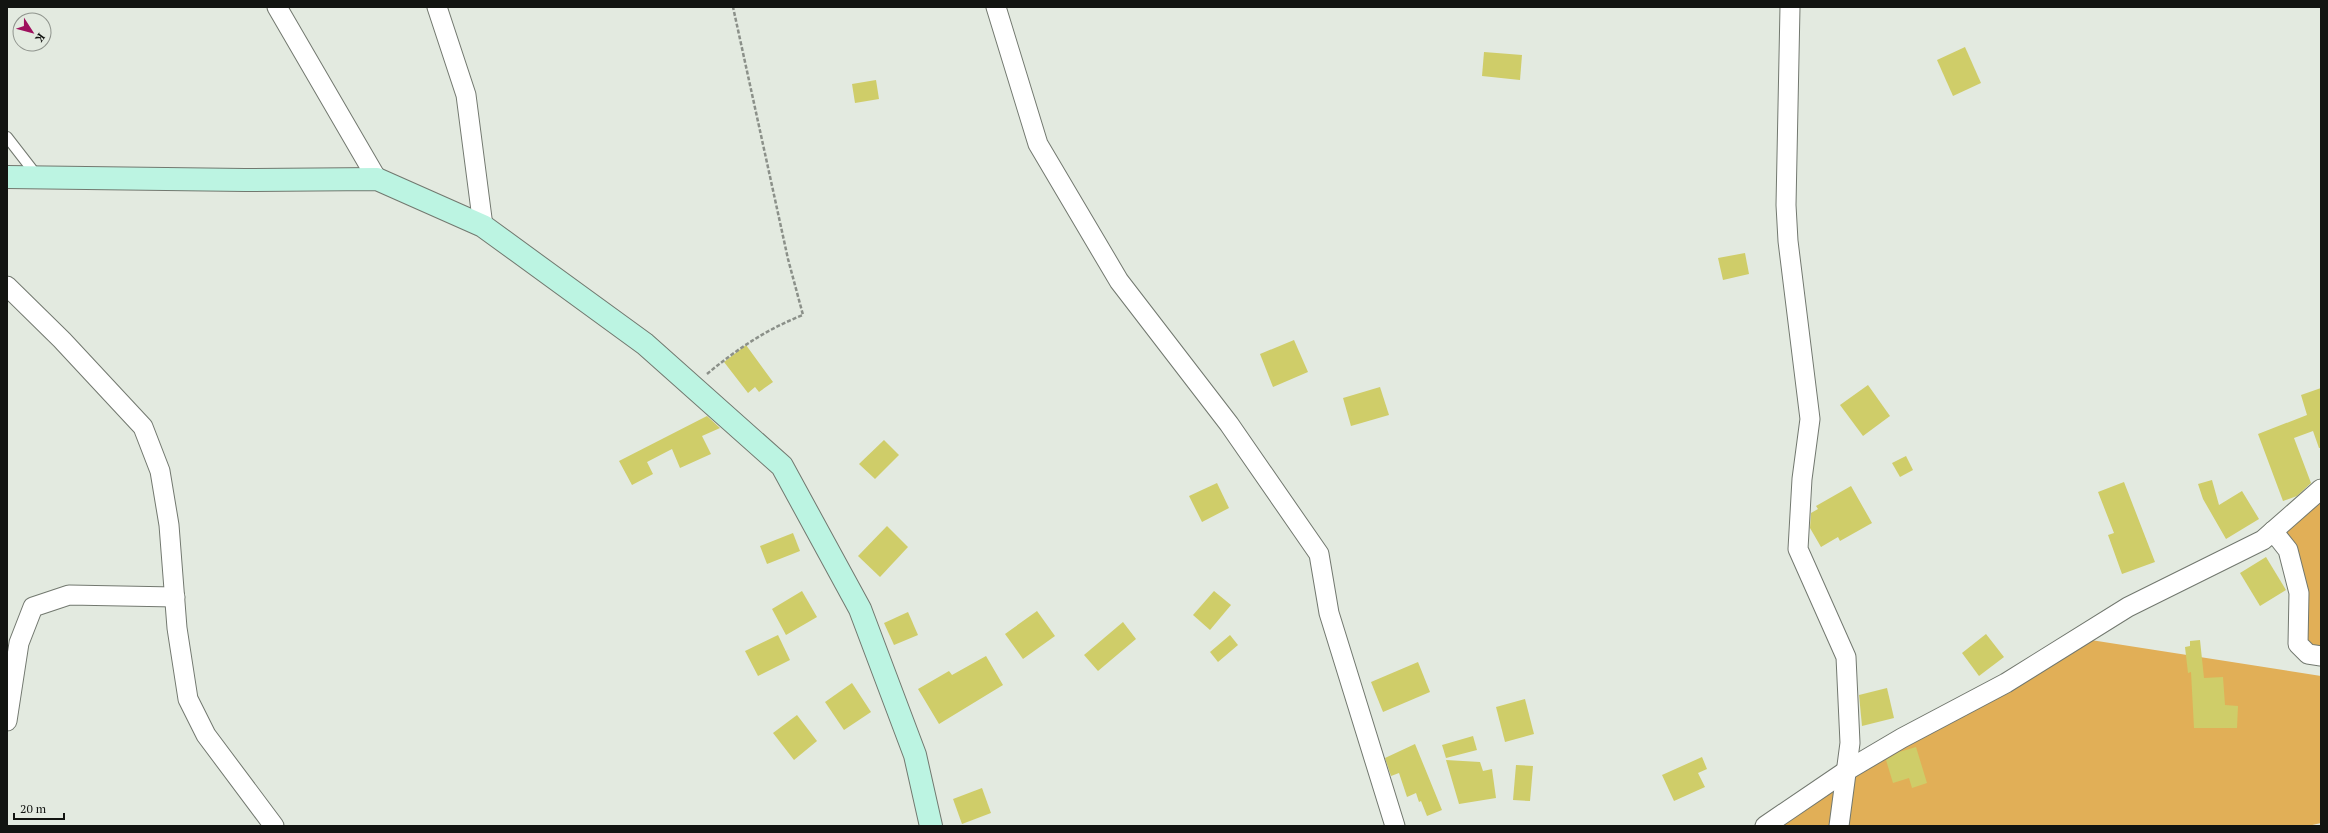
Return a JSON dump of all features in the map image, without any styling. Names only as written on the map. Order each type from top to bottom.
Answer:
[{"type":"street","points":[[277,7],[376,179]]},
{"type":"street","points":[[437,7],[466,95],[482,226]]},
{"type":"street","points":[[996,7],[1036,137],[1042,151],[1119,280],[1229,424],[1319,554],[1329,613],[1395,826]]},
{"type":"street","points":[[1790,7],[1786,205],[1788,241],[1810,418],[1802,479],[1798,550],[1846,656],[1850,743],[1840,826]]},
{"type":"street","points":[[7,177],[245,180],[376,179],[482,226],[645,344],[782,466],[860,609],[915,755],[931,826]]},
{"type":"street","points":[[7,286],[62,340],[143,426],[160,471],[169,525],[177,628],[188,700],[206,735],[274,826]]},
{"type":"street","points":[[1765,826],[1846,771],[1902,738],[2006,683],[2128,606],[2263,540],[2321,489]]},
{"type":"street","points":[[2273,531],[2288,550],[2299,593],[2298,644],[2308,654],[2321,656]]},
{"type":"street","points":[[7,721],[19,643],[33,607],[69,595],[175,597]]},
{"type":"lane","points":[[7,137],[38,177]]},
{"type":"path","points":[[693,387],[735,351],[775,326],[803,315],[788,259],[733,7]]},
{"type":"shaded area","points":[[2321,499],[2321,655],[2308,654],[2273,531]]},
{"type":"shaded area","points":[[2078,638],[2321,676],[2321,823],[2308,826],[1764,826]]},
{"type":"building","points":[[1965,47],[1981,83],[1953,96],[1937,60]]},
{"type":"building","points":[[1484,52],[1522,55],[1520,80],[1482,76]]},
{"type":"building","points":[[876,80],[879,99],[855,103],[852,84]]},
{"type":"building","points":[[1745,253],[1749,274],[1723,280],[1718,258]]},
{"type":"building","points":[[1294,340],[1308,372],[1273,387],[1260,354]]},
{"type":"building","points":[[746,345],[773,382],[759,392],[755,387],[748,393],[724,362]]},
{"type":"building","points":[[1868,385],[1890,416],[1863,436],[1840,405]]},
{"type":"building","points":[[1380,387],[1389,415],[1351,426],[1343,398]]},
{"type":"building","points":[[2321,388],[2321,448],[2319,448],[2313,431],[2294,438],[2311,483],[2297,496],[2283,501],[2258,434],[2307,415],[2301,395]]},
{"type":"building","points":[[707,416],[720,428],[702,436],[711,454],[680,468],[672,449],[647,462],[653,474],[632,485],[619,461]]},
{"type":"building","points":[[884,440],[899,455],[875,479],[859,464]]},
{"type":"building","points":[[1906,456],[1913,470],[1900,477],[1892,463]]},
{"type":"building","points":[[2212,480],[2219,505],[2242,491],[2259,519],[2226,539],[2203,499],[2198,484]]},
{"type":"building","points":[[2124,482],[2155,562],[2122,574],[2108,535],[2114,533],[2098,492]]},
{"type":"building","points":[[1217,483],[1229,508],[1202,522],[1189,496]]},
{"type":"building","points":[[1851,486],[1872,523],[1840,541],[1838,537],[1821,547],[1810,528],[1811,513],[1818,509],[1816,506]]},
{"type":"building","points":[[887,526],[908,547],[880,577],[858,556]]},
{"type":"building","points":[[793,533],[800,551],[767,564],[760,546]]},
{"type":"building","points":[[2266,557],[2286,590],[2260,606],[2240,573]]},
{"type":"building","points":[[802,591],[817,617],[786,635],[772,609]]},
{"type":"building","points":[[1214,591],[1231,605],[1210,630],[1193,615]]},
{"type":"building","points":[[1037,611],[1055,636],[1023,659],[1005,634]]},
{"type":"building","points":[[908,612],[918,635],[894,645],[884,623]]},
{"type":"building","points":[[1123,622],[1136,639],[1098,671],[1084,655]]},
{"type":"building","points":[[1986,634],[2004,657],[1979,676],[1962,653]]},
{"type":"building","points":[[778,635],[790,660],[758,676],[745,651]]},
{"type":"building","points":[[1230,635],[1238,645],[1218,662],[1210,652]]},
{"type":"building","points":[[2200,640],[2204,678],[2223,677],[2225,705],[2238,706],[2237,728],[2194,728],[2191,672],[2188,673],[2185,647],[2190,646],[2190,641]]},
{"type":"building","points":[[986,656],[1003,685],[939,724],[918,689],[949,671],[952,675]]},
{"type":"building","points":[[1418,662],[1430,692],[1383,712],[1371,682]]},
{"type":"building","points":[[852,683],[871,712],[844,730],[825,702]]},
{"type":"building","points":[[1887,688],[1894,718],[1862,726],[1859,695]]},
{"type":"building","points":[[1525,699],[1534,734],[1505,742],[1496,707]]},
{"type":"building","points":[[797,715],[817,741],[794,760],[773,733]]},
{"type":"building","points":[[1473,736],[1477,750],[1446,758],[1442,745]]},
{"type":"building","points":[[1415,744],[1442,810],[1427,816],[1416,793],[1407,797],[1399,773],[1391,776],[1385,758]]},
{"type":"building","points":[[1916,747],[1927,783],[1912,788],[1909,778],[1893,783],[1886,760],[1899,752]]},
{"type":"building","points":[[1702,757],[1707,769],[1698,773],[1705,787],[1674,801],[1662,775]]},
{"type":"building","points":[[1446,760],[1480,762],[1483,771],[1492,769],[1496,798],[1459,804]]},
{"type":"building","points":[[1516,765],[1533,766],[1530,801],[1513,800]]},
{"type":"building","points":[[982,788],[991,813],[962,824],[953,799]]}]
